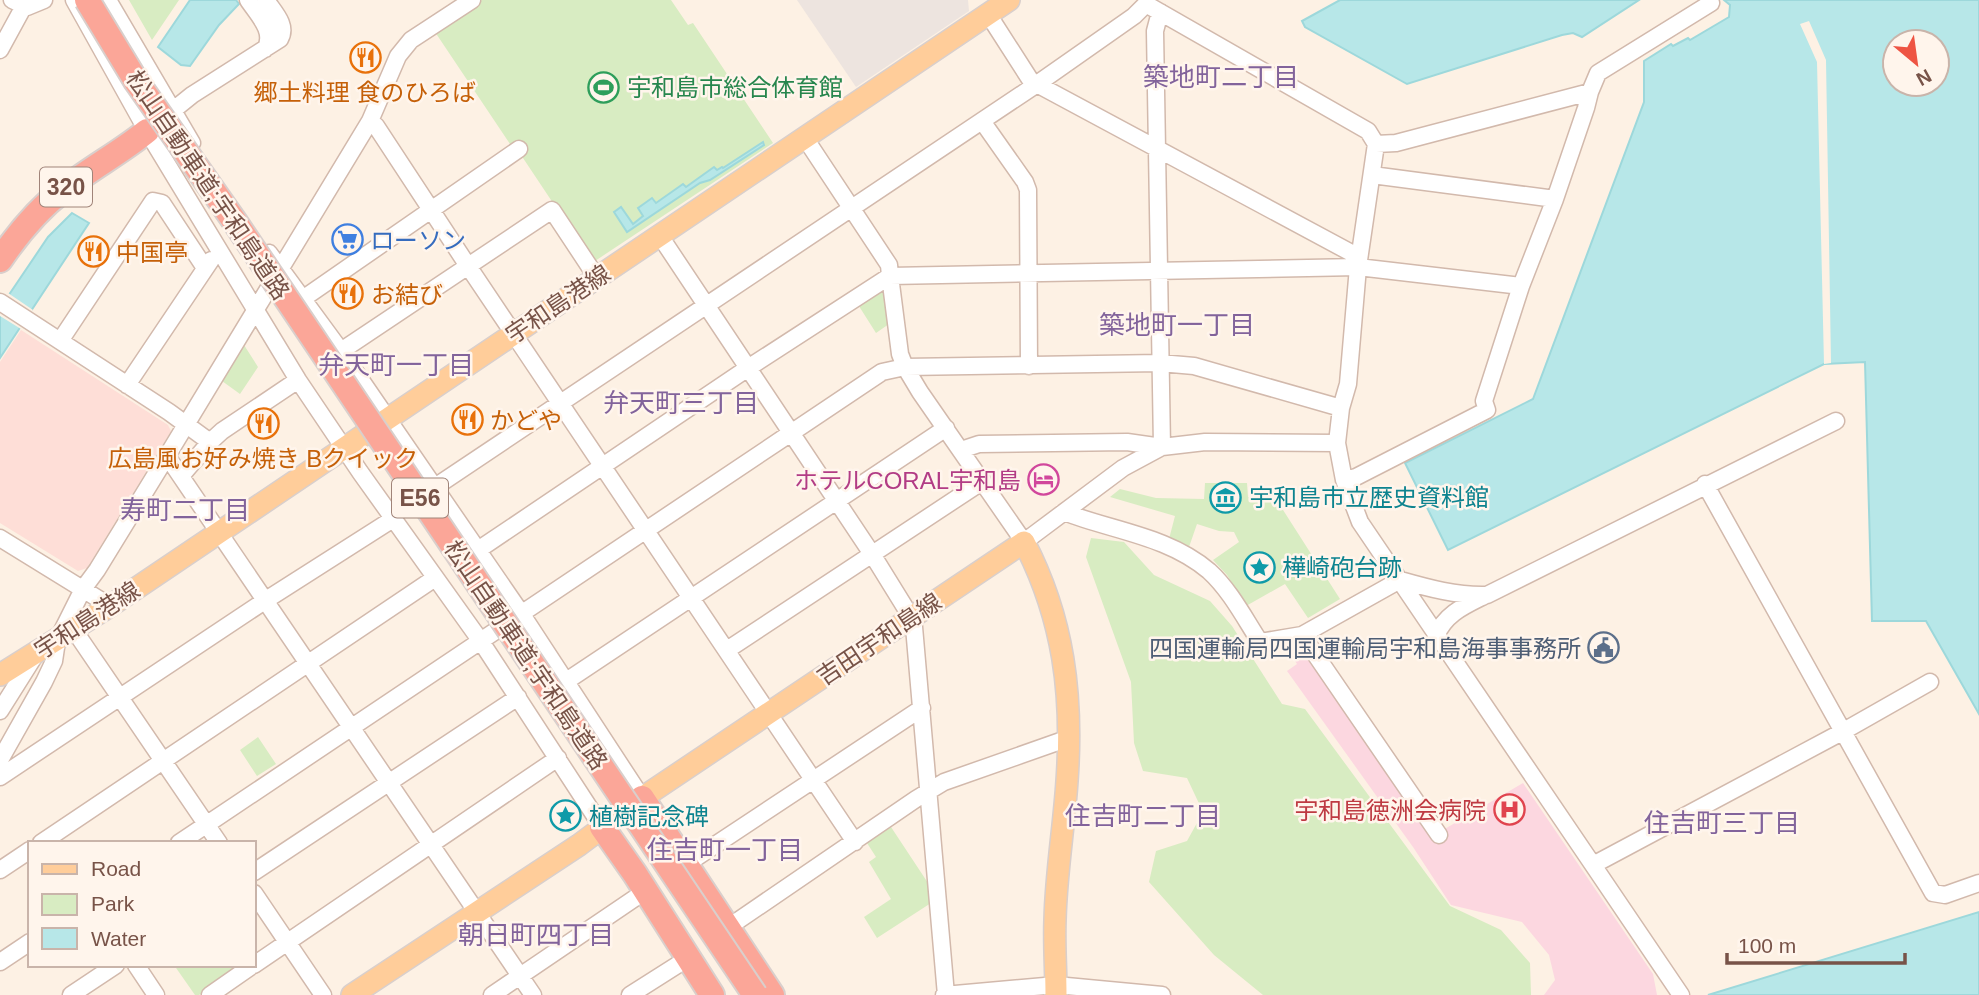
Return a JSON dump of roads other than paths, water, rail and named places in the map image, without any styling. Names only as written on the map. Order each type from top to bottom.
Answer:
[{"type":"highway","name":"松山自動車道;宇和島道路","points":[[88,0],[136,81],[235,222],[755,995]]},
{"type":"highway","name":"320","points":[[0,260],[38,212],[60,192],[124,150],[147,131]]},
{"type":"highway","points":[[642,798],[683,852],[772,995]]},
{"type":"highway","points":[[602,827],[637,885],[712,995]]},
{"type":"main road","name":"宇和島港線","points":[[0,675],[110,606],[344,450],[1009,0]]},
{"type":"main road","name":"吉田宇和島線","points":[[352,995],[768,712],[1024,542]]},
{"type":"main road","points":[[1024,542],[1048,595],[1059,634],[1067,685],[1069,738],[1055,919],[1056,990]]},
{"type":"street","points":[[0,51],[17,3],[31,6],[44,0]]},
{"type":"street","points":[[74,0],[147,131],[298,380],[344,450],[480,640],[602,827]]},
{"type":"street","points":[[108,0],[173,110],[229,197],[304,298],[435,487],[642,798]]},
{"type":"street","points":[[248,0],[269,32],[270,42],[265,49]]},
{"type":"street","points":[[147,131],[173,110],[280,39],[283,34],[282,24],[266,0]]},
{"type":"street","points":[[0,760],[44,682],[83,589],[370,121],[398,56],[411,40],[472,0]]},
{"type":"street","points":[[1344,481],[1487,410],[1484,401],[1521,286],[1555,199],[1598,73],[1711,3]]},
{"type":"street","points":[[435,487],[1037,85],[1149,5]]},
{"type":"street","points":[[1149,5],[1368,131],[1376,144],[1358,262],[1348,384],[1341,408],[1337,443],[1344,481],[1360,522],[1677,989]]},
{"type":"street","points":[[1149,5],[1155,31],[1162,447]]},
{"type":"street","points":[[988,14],[1031,81],[1358,262]]},
{"type":"street","points":[[1376,144],[1396,143],[1590,92]]},
{"type":"street","points":[[370,121],[376,125],[855,842]]},
{"type":"street","points":[[982,121],[1028,190],[1029,366]]},
{"type":"street","points":[[805,138],[889,265],[900,354],[905,367],[1024,542],[1123,468],[1162,447]]},
{"type":"street","points":[[304,298],[519,149]]},
{"type":"street","points":[[1372,175],[1555,199]]},
{"type":"street","points":[[164,205],[184,193]]},
{"type":"street","points":[[60,341],[153,201],[164,205],[205,268]]},
{"type":"street","points":[[341,351],[552,210],[597,278]]},
{"type":"street","points":[[660,236],[911,617],[922,708],[945,995],[1056,990],[1162,995]]},
{"type":"street","points":[[127,385],[218,249]]},
{"type":"street","points":[[478,550],[890,276],[1158,271],[1358,262],[1521,286]]},
{"type":"street","points":[[1,302],[210,442]]},
{"type":"street","points":[[183,841],[883,372],[905,367],[1160,363],[1194,366],[1341,408]]},
{"type":"street","points":[[181,476],[222,431],[298,380]]},
{"type":"street","points":[[1436,636],[1440,625],[1451,614],[1486,595],[1836,421]]},
{"type":"street","points":[[565,681],[946,428]]},
{"type":"street","points":[[961,450],[979,444],[1127,442],[1162,447],[1205,442],[1337,443]]},
{"type":"street","points":[[167,456],[533,995]]},
{"type":"street","points":[[727,650],[983,481]]},
{"type":"street","points":[[1705,484],[1933,893],[1945,895],[1979,883]]},
{"type":"street","points":[[1064,512],[1138,533],[1194,561],[1210,572],[1222,586],[1260,642],[1302,635],[1400,580],[1473,596],[1486,595]]},
{"type":"street","points":[[0,777],[393,519]]},
{"type":"street","points":[[0,538],[110,606]]},
{"type":"street","points":[[48,841],[435,578]]},
{"type":"street","points":[[65,635],[121,698],[218,841]]},
{"type":"street","points":[[1302,635],[1438,835]]},
{"type":"street","points":[[0,711],[35,654]]},
{"type":"street","points":[[1593,865],[1930,682]]},
{"type":"street","points":[[256,872],[518,697]]},
{"type":"street","points":[[785,995],[736,922],[683,852],[813,779],[922,708]]},
{"type":"street","points":[[736,922],[944,782],[1069,738]]},
{"type":"street","points":[[256,963],[558,758]]},
{"type":"street","points":[[0,870],[28,851]]},
{"type":"street","points":[[492,995],[521,976],[637,885],[702,995]]},
{"type":"street","points":[[256,896],[323,995]]},
{"type":"street","points":[[0,962],[28,943]]},
{"type":"street","points":[[630,995],[682,962]]},
{"type":"street","points":[[71,995],[113,967]]},
{"type":"street","points":[[137,967],[156,995]]},
{"type":"street","points":[[210,995],[250,967]]},
{"type":"water","points":[[190,0],[236,0],[239,4],[219,25],[190,66],[181,65],[158,47]]},
{"type":"water","points":[[1340,0],[1639,0],[1582,37],[1573,33],[1562,35],[1407,84],[1305,27],[1302,21]]},
{"type":"water","points":[[1724,0],[1979,0],[1979,714],[1926,621],[1872,621],[1865,362],[1824,364],[1448,550],[1405,463],[1533,399],[1644,102],[1644,61],[1671,44],[1673,46],[1688,38],[1690,40],[1729,17],[1730,5]]},
{"type":"water","points":[[763,142],[764,145],[710,180],[700,183],[627,232],[614,212],[621,207],[633,224],[643,216],[638,208],[652,198],[656,203],[683,184],[686,187],[714,167],[717,170],[723,168]]},
{"type":"water","points":[[72,213],[89,223],[0,358],[0,308],[48,237]]},
{"type":"water","points":[[1979,912],[1979,995],[1708,995]]},
{"type":"place","name":"郷土料理 食のひろば","points":[[365,58]]},
{"type":"place","name":"宇和島市総合体育館","points":[[604,87]]},
{"type":"place","name":"ローソン","points":[[347,240]]},
{"type":"place","name":"中国亭","points":[[93,252]]},
{"type":"place","name":"お結び","points":[[348,294]]},
{"type":"place","name":"かどや","points":[[467,420]]},
{"type":"place","name":"広島風お好み焼き Bクイック","points":[[263,424]]},
{"type":"place","name":"ホテルCORAL宇和島","points":[[1044,480]]},
{"type":"place","name":"宇和島市立歴史資料館","points":[[1226,497]]},
{"type":"place","name":"樺崎砲台跡","points":[[1259,567]]},
{"type":"place","name":"四国運輸局四国運輸局宇和島海事事務所","points":[[1604,648]]},
{"type":"place","name":"宇和島徳洲会病院","points":[[1509,810]]},
{"type":"place","name":"植樹記念碑","points":[[566,816]]},
{"type":"district","name":"築地町二丁目","points":[[1221,77]]},
{"type":"district","name":"築地町一丁目","points":[[1177,325]]},
{"type":"district","name":"弁天町一丁目","points":[[396,365]]},
{"type":"district","name":"弁天町三丁目","points":[[681,403]]},
{"type":"district","name":"寿町二丁目","points":[[185,510]]},
{"type":"district","name":"住吉町二丁目","points":[[1143,816]]},
{"type":"district","name":"住吉町三丁目","points":[[1722,823]]},
{"type":"district","name":"住吉町一丁目","points":[[725,850]]},
{"type":"district","name":"朝日町四丁目","points":[[536,935]]}]
